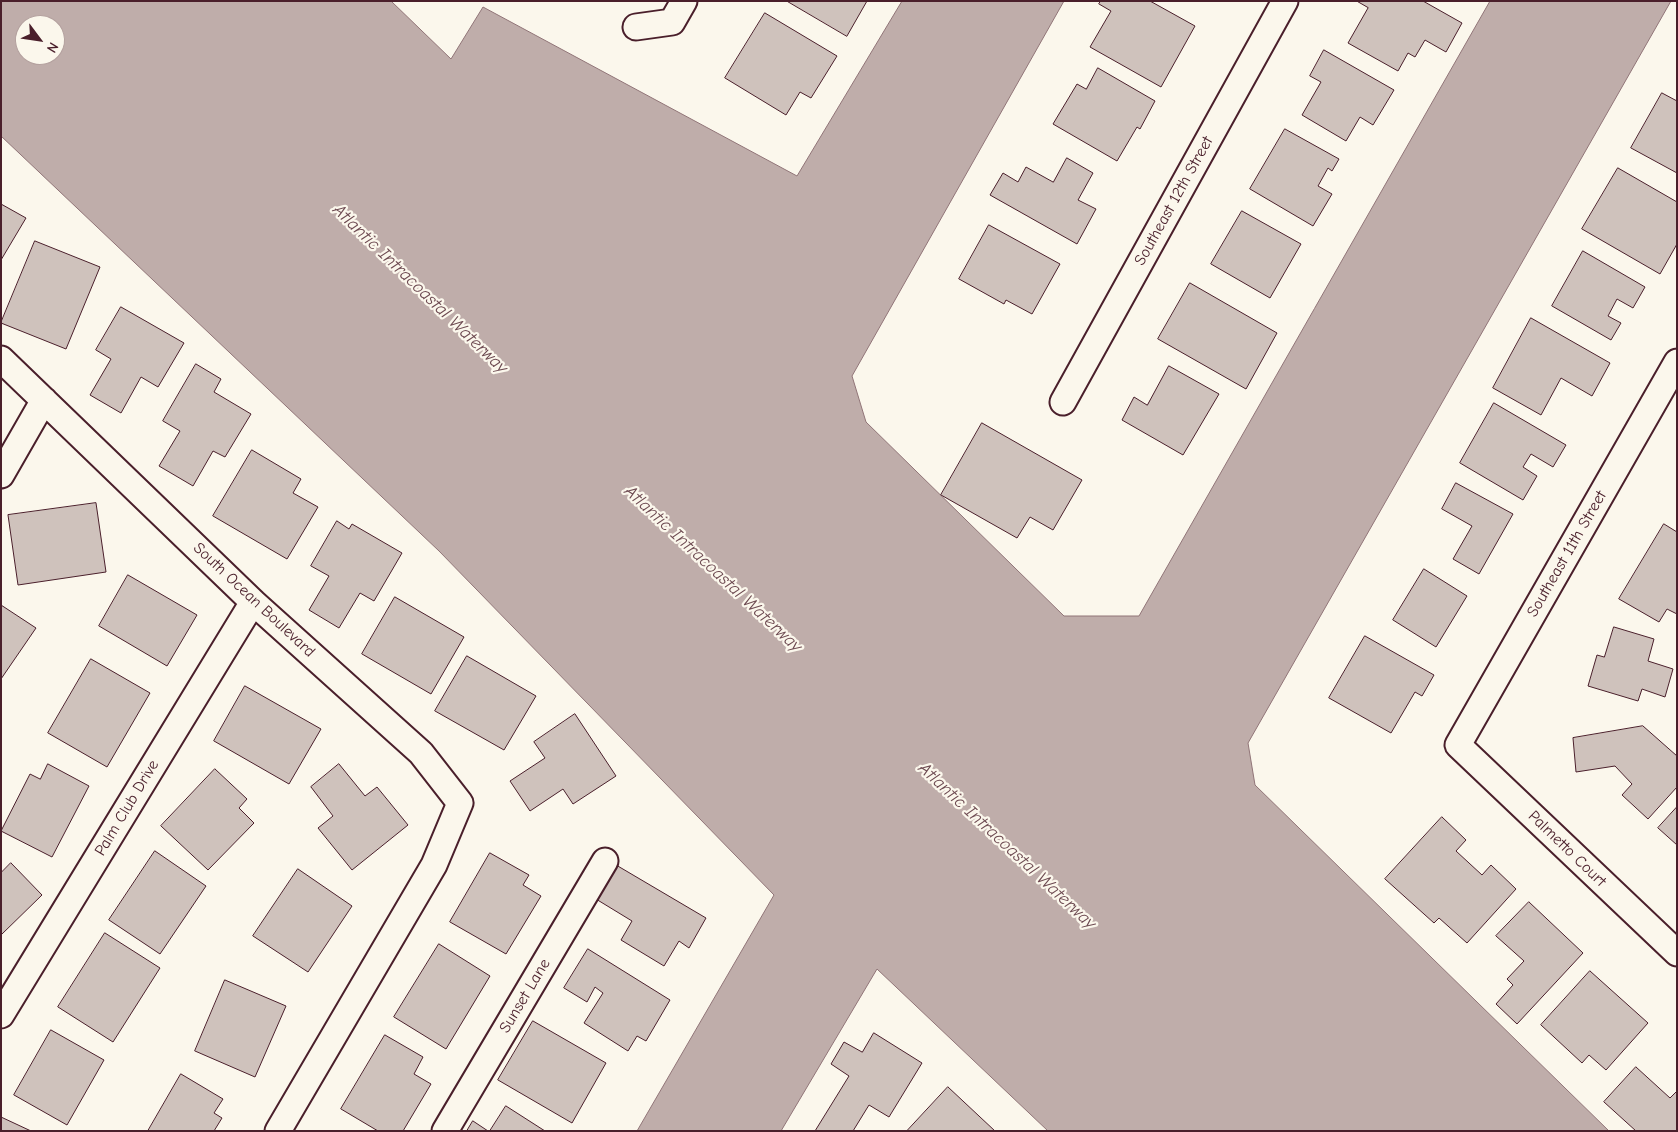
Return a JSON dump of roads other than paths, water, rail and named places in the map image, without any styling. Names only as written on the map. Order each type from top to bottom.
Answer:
[{"type":"street","points":[[636,27],[672,22],[684,1]]},
{"type":"street","name":"Southeast 12th Street","points":[[1063,402],[1285,1]]},
{"type":"street","name":"South Ocean Boulevard","points":[[1,359],[253,602],[421,753],[460,802],[434,865],[278,1131]]},
{"type":"street","name":"Southeast 11th Street","points":[[1458,745],[1677,362]]},
{"type":"street","points":[[1,475],[44,400]]},
{"type":"street","name":"Palm Club Drive","points":[[1,1015],[253,602]]},
{"type":"street","name":"Palmetto Court","points":[[1458,745],[1677,953]]},
{"type":"street","name":"Sunset Lane","points":[[445,1131],[605,861]]},
{"type":"water","name":"Atlantic Intracoastal Waterway","points":[[1,1],[391,1],[451,59],[483,7],[797,176],[902,1],[1064,1],[852,376],[866,422],[1064,616],[1139,616],[1490,1],[1671,1],[1248,743],[1255,785],[1609,1131],[1048,1131],[877,969],[781,1131],[637,1131],[774,895],[439,551],[1,136]]}]
